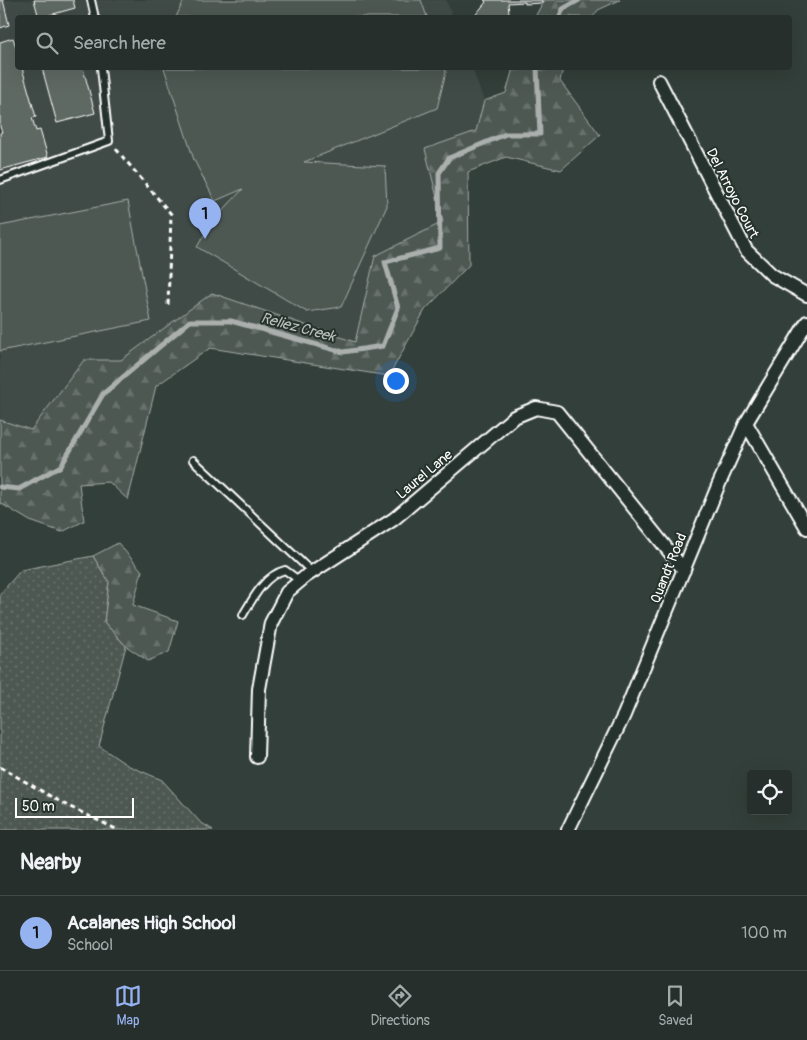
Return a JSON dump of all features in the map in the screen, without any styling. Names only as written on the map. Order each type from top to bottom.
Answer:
[{"type":"street","name":"Del Arroyo Court","points":[[658,81],[746,250],[772,275],[807,295]]},
{"type":"street","name":"Quandt Road","points":[[568,830],[624,715],[718,486],[746,423],[807,322]]},
{"type":"street","name":"Laurel Lane","points":[[257,757],[259,689],[271,623],[287,592],[312,572],[394,519],[514,417],[536,408],[557,412],[684,570]]},
{"type":"street","points":[[746,423],[807,528]]},
{"type":"lane","points":[[90,0],[94,15]]},
{"type":"lane","points":[[0,180],[109,141],[101,70]]},
{"type":"lane","points":[[193,460],[312,572]]},
{"type":"lane","points":[[242,615],[275,572],[285,570],[300,581]]},
{"type":"path","points":[[109,141],[171,214],[168,306]]},
{"type":"path","points":[[0,767],[64,804],[118,830]]},
{"type":"shaded area","points":[[0,0],[446,0],[452,15],[15,15],[15,70],[473,70],[484,101],[476,131],[426,149],[443,222],[375,256],[355,342],[212,294],[39,444],[0,446]]},
{"type":"green space","points":[[184,0],[421,0],[426,15],[177,15]]},
{"type":"green space","points":[[544,0],[620,0],[598,10],[594,15],[536,15]]},
{"type":"green space","points":[[165,70],[446,70],[437,108],[304,162],[385,166],[387,206],[341,307],[307,312],[197,247],[212,222],[243,189],[215,201],[194,160]]},
{"type":"green space","points":[[512,70],[563,70],[560,81],[600,135],[561,170],[506,157],[468,172],[469,265],[425,310],[389,376],[210,348],[156,386],[128,500],[109,482],[79,484],[84,521],[62,532],[30,521],[0,503],[0,420],[31,430],[84,360],[121,360],[212,293],[355,342],[375,256],[443,222],[425,149],[476,131],[484,101],[506,93]]},
{"type":"green space","points":[[128,201],[151,321],[0,351],[0,226]]},
{"type":"green space","points":[[118,543],[142,571],[133,605],[178,621],[169,652],[148,661],[126,646],[104,622],[109,582],[93,556]]},
{"type":"green space","points":[[93,556],[109,582],[104,622],[126,646],[99,746],[127,765],[162,780],[200,822],[213,830],[0,830],[0,594],[21,570]]},
{"type":"building","points":[[0,0],[3,0],[9,25],[0,28]]},
{"type":"building","points":[[34,0],[73,0],[75,8],[50,15],[38,15]]},
{"type":"building","points":[[484,0],[542,0],[542,3],[508,3],[508,15],[475,15],[486,2]]},
{"type":"building","points":[[13,38],[15,44],[15,70],[23,70],[36,117],[32,118],[36,131],[40,130],[48,157],[0,170],[0,133],[2,132],[0,127],[0,42]]},
{"type":"building","points":[[43,70],[84,70],[95,113],[57,123]]},
{"type":"waterway","name":"Reliez Creek","points":[[560,15],[563,9],[579,0]]},
{"type":"waterway","name":"Reliez Creek","points":[[0,487],[19,489],[61,466],[103,394],[190,321],[231,321],[343,352],[383,346],[398,308],[385,262],[440,248],[439,173],[449,158],[506,134],[540,134],[537,70]]},
{"type":"place","name":"Acalanes High School","points":[[205,239]]}]
